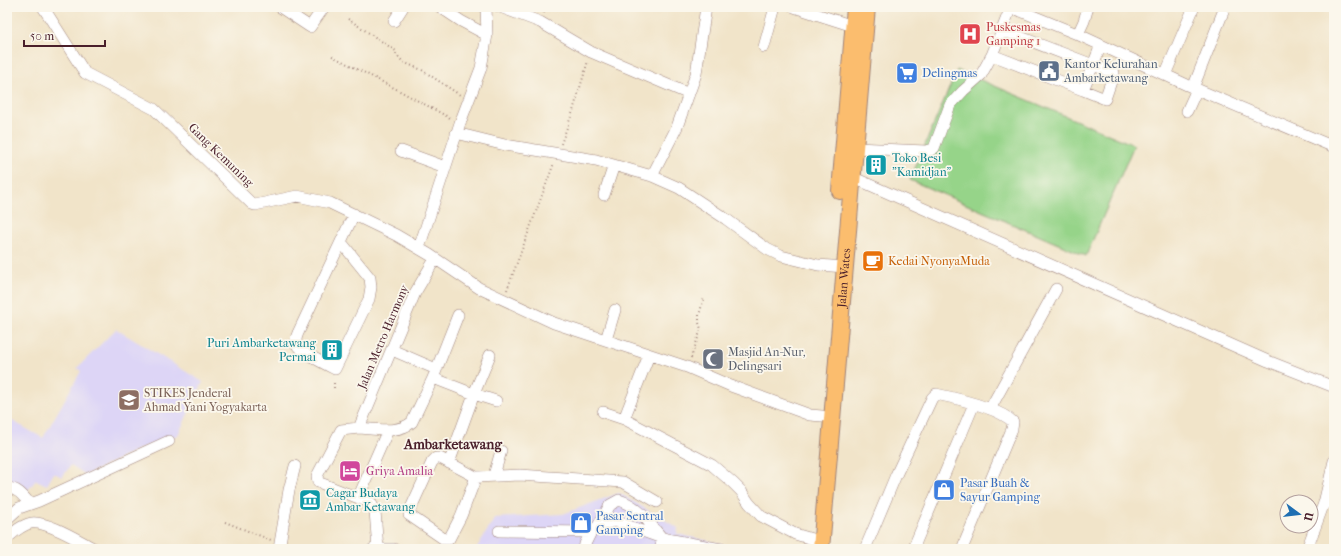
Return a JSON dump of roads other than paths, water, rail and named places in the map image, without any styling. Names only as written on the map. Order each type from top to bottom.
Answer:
[{"type":"highway","name":"Jalan Wates","points":[[815,546],[839,267],[855,7]]},
{"type":"highway","name":"Jalan Wates","points":[[815,546],[822,416],[839,267],[852,177],[867,7]]},
{"type":"street","name":"Gang Kemuning","points":[[43,7],[52,12],[85,73],[154,109],[252,204],[255,205],[297,196],[330,203],[396,235],[436,259],[479,288],[554,323],[687,367],[731,386],[810,415],[822,416]]},
{"type":"street","points":[[280,7],[310,28],[324,7]]},
{"type":"street","points":[[394,21],[403,7]]},
{"type":"street","points":[[440,7],[461,21],[487,34]]},
{"type":"street","points":[[418,248],[468,99],[481,68],[487,34],[486,7]]},
{"type":"street","points":[[500,7],[540,22],[591,52],[689,94]]},
{"type":"street","points":[[652,176],[677,127],[696,74],[706,7]]},
{"type":"street","points":[[764,47],[775,7]]},
{"type":"street","points":[[794,7],[854,26]]},
{"type":"street","points":[[855,148],[926,151],[934,148],[950,104],[962,90],[981,75],[992,55],[1011,7],[1078,34],[1165,75],[1334,147]]},
{"type":"street","points":[[1078,34],[1088,7]]},
{"type":"street","points":[[1165,75],[1194,7]]},
{"type":"street","points":[[1187,111],[1223,12]]},
{"type":"street","points":[[992,55],[1104,99],[1114,73],[1002,30]]},
{"type":"street","points":[[1084,90],[1101,45]]},
{"type":"street","points":[[458,128],[505,145],[557,153],[614,165],[652,176],[679,188],[726,219],[767,249],[781,256],[818,265],[839,267]]},
{"type":"street","points":[[401,151],[445,167]]},
{"type":"street","points":[[604,195],[614,165]]},
{"type":"street","points":[[852,177],[1268,361],[1334,387]]},
{"type":"street","points":[[341,242],[370,278],[371,287],[368,299],[334,369],[299,349],[296,343],[296,338],[354,214]]},
{"type":"street","name":"Jalan Metro Harmony","points":[[359,428],[415,292],[436,259]]},
{"type":"street","points":[[990,410],[1056,290]]},
{"type":"street","points":[[606,340],[615,310]]},
{"type":"street","points":[[378,549],[375,511],[370,503],[318,482],[317,476],[341,430],[359,428],[388,430],[402,428],[412,422],[435,374],[458,315]]},
{"type":"street","points":[[392,350],[474,394],[496,401]]},
{"type":"street","points":[[449,463],[490,355]]},
{"type":"street","points":[[624,419],[650,355]]},
{"type":"street","points":[[865,549],[896,475],[932,398],[936,394],[974,404],[1008,417],[1013,422],[1012,429],[962,549]]},
{"type":"street","points":[[913,549],[974,404]]},
{"type":"street","points":[[603,412],[624,419],[712,465],[737,487],[748,503],[761,516],[815,546]]},
{"type":"street","points":[[358,498],[388,430]]},
{"type":"street","points":[[7,519],[19,508],[80,483],[168,441]]},
{"type":"street","points":[[494,475],[501,451]]},
{"type":"street","points":[[476,477],[462,516],[449,538],[444,539],[409,515],[432,462],[436,458],[440,458],[476,477],[520,475],[623,482],[657,502]]},
{"type":"street","points":[[1307,549],[1329,503],[1334,462]]},
{"type":"street","points":[[279,546],[295,466]]},
{"type":"street","points":[[7,488],[16,490],[30,504]]},
{"type":"street","points":[[584,549],[585,544],[610,505],[619,500],[638,510],[662,544]]},
{"type":"street","points":[[499,531],[595,529],[615,521],[662,544],[721,549]]},
{"type":"street","points":[[7,538],[18,529],[31,523],[37,523],[50,527],[95,549]]},
{"type":"street","points":[[373,549],[394,549]]},
{"type":"place","name":"Puskesmas Gamping 1","points":[[970,34]]},
{"type":"place","name":"Kantor Kelurahan Ambarketawang","points":[[1049,71]]},
{"type":"place","name":"Delingmas","points":[[907,73]]},
{"type":"place","name":"Toko Besi \"Kamidjan\"","points":[[876,165]]},
{"type":"place","name":"Kedai NyonyaMuda","points":[[873,261]]},
{"type":"place","name":"Puri Ambarketawang Permai","points":[[332,350]]},
{"type":"place","name":"Masjid An-Nur, Delingsari","points":[[713,359]]},
{"type":"place","name":"STIKES Jenderal Ahmad Yani Yogyakarta","points":[[129,400]]},
{"type":"place","name":"Griya Amalia","points":[[350,471]]},
{"type":"place","name":"Pasar Buah & Sayur Gamping","points":[[944,490]]},
{"type":"place","name":"Cagar Budaya Ambar Ketawang","points":[[310,500]]},
{"type":"place","name":"Pasar Sentral Gamping","points":[[581,523]]},
{"type":"district","name":"Ambarketawang","points":[[453,444]]}]
